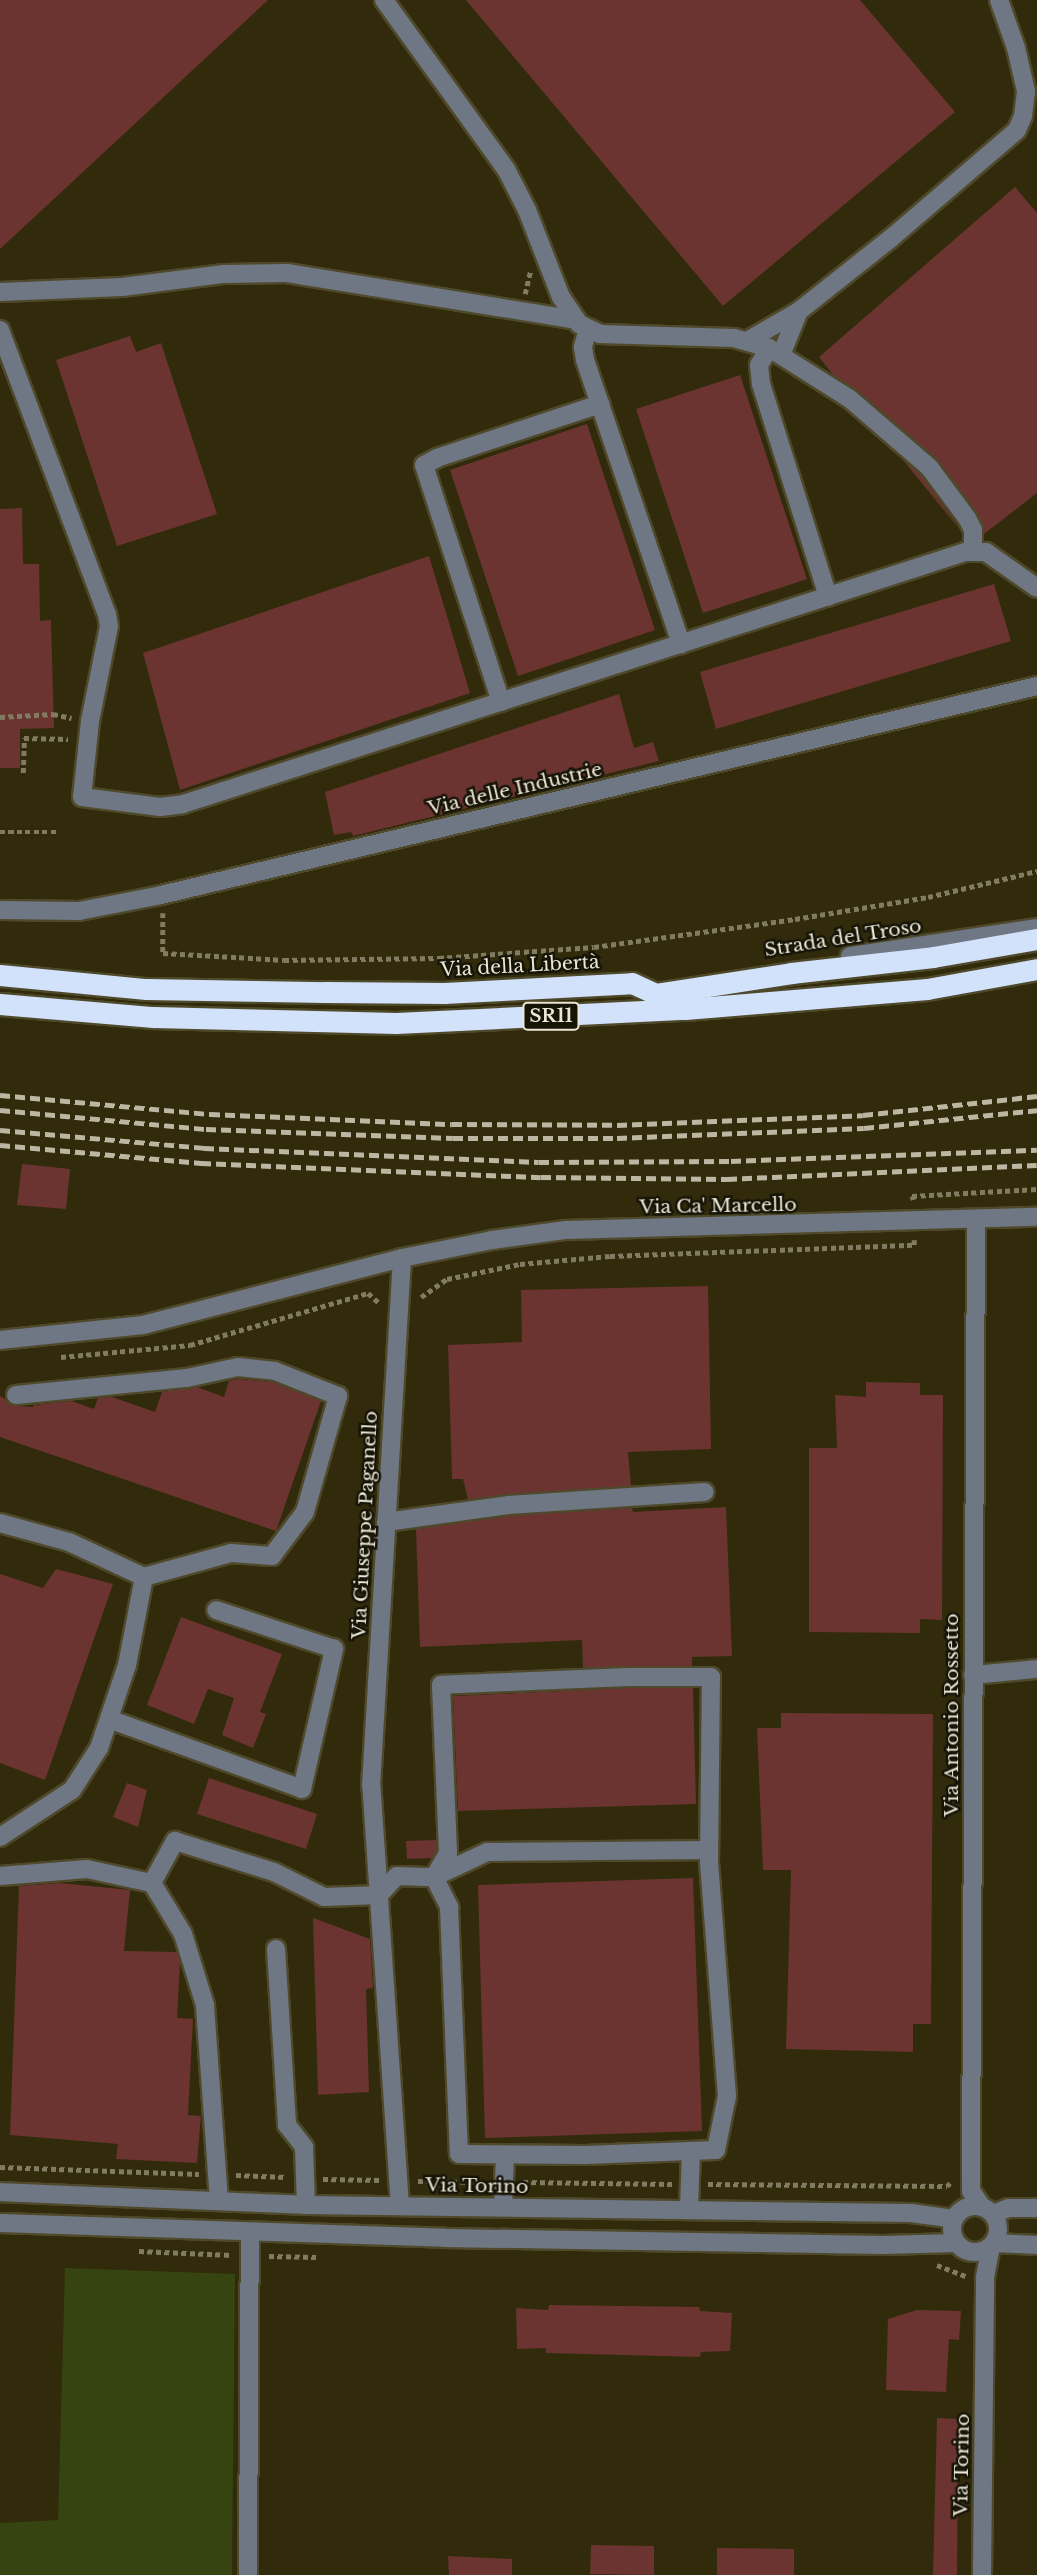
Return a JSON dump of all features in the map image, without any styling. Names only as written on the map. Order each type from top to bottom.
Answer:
[{"type":"highway","name":"Via della Libertà","points":[[0,975],[146,989],[418,993],[632,984],[656,994],[791,973],[933,957],[1037,939]]},
{"type":"highway","points":[[0,964],[72,982]]},
{"type":"highway","name":"SR11","points":[[0,1004],[62,1011],[324,1023],[469,1021],[685,1009],[927,989],[1037,969]]},
{"type":"highway","points":[[0,1013],[62,1011]]},
{"type":"street","points":[[384,0],[506,169],[527,210],[561,297],[582,325],[585,359],[681,644]]},
{"type":"street","points":[[747,341],[799,311],[890,239],[1017,130],[1023,116],[1026,92],[1016,48],[999,0]]},
{"type":"street","points":[[0,292],[122,287],[224,274],[287,273],[582,325],[614,336],[747,341],[775,351],[850,399],[929,467],[967,518],[973,530],[973,551]]},
{"type":"street","points":[[799,311],[775,351],[760,365],[761,384],[828,597]]},
{"type":"street","points":[[0,330],[107,614],[108,626],[90,721],[82,797],[160,807],[183,804],[973,551],[986,552],[1037,587]]},
{"type":"street","points":[[501,702],[424,465],[437,458],[600,404]]},
{"type":"street","name":"Via delle Industrie","points":[[0,910],[79,911],[161,895],[1037,685]]},
{"type":"street","name":"Strada del Troso","points":[[656,994],[807,962],[1000,936],[1037,928]]},
{"type":"street","name":"Via Ca' Marcello","points":[[402,1258],[492,1240],[566,1230],[1037,1217]]},
{"type":"street","name":"Via Antonio Rossetto","points":[[976,1220],[971,2190],[987,2210]]},
{"type":"street","points":[[0,1340],[144,1325],[402,1258]]},
{"type":"street","name":"Via Giuseppe Paganello","points":[[400,2206],[371,1786],[402,1258]]},
{"type":"street","points":[[0,1523],[69,1542],[144,1577],[231,1553],[272,1556],[305,1512],[338,1396],[275,1371],[238,1367],[187,1378],[16,1395]]},
{"type":"street","points":[[386,1522],[508,1505],[705,1492]]},
{"type":"street","points":[[0,1837],[72,1790],[99,1748],[127,1665],[144,1577]]},
{"type":"street","points":[[109,1719],[302,1789],[334,1649],[216,1610]]},
{"type":"street","points":[[973,1675],[1037,1670]]},
{"type":"street","points":[[628,1676],[711,1677],[709,1850],[727,2095],[716,2150],[459,2154],[449,1907],[434,1877],[448,1853],[441,1685],[628,1676]]},
{"type":"street","points":[[152,1883],[175,1841],[274,1872],[324,1897],[379,1895],[397,1877],[434,1877],[487,1852],[709,1850]]},
{"type":"street","points":[[0,1876],[87,1869],[152,1883],[183,1934],[205,2004],[219,2201]]},
{"type":"street","points":[[276,1949],[287,2125],[304,2147],[306,2205]]},
{"type":"street","points":[[689,2210],[691,2151]]},
{"type":"street","points":[[503,2207],[505,2155]]},
{"type":"street","name":"Via Torino","points":[[0,2192],[306,2205],[911,2213],[954,2219]]},
{"type":"street","points":[[956,2243],[952,2231],[954,2219],[968,2207],[987,2210],[1037,2208]]},
{"type":"street","points":[[986,2248],[999,2225],[987,2210]]},
{"type":"street","points":[[0,2223],[513,2239],[883,2245],[956,2243],[986,2248],[1037,2245]]},
{"type":"street","points":[[248,2575],[250,2232]]},
{"type":"street","name":"Via Torino","points":[[982,2575],[986,2248]]},
{"type":"path","points":[[23,773],[24,738],[69,738],[75,706]]},
{"type":"path","points":[[0,717],[52,715],[73,718]]},
{"type":"path","points":[[0,832],[59,832]]},
{"type":"path","points":[[161,895],[163,953],[284,960],[439,958],[594,947],[795,919],[928,897],[1037,871]]},
{"type":"path","points":[[53,1357],[190,1345],[368,1293],[377,1298],[382,1310],[416,1304],[424,1293],[447,1279],[520,1264],[610,1256],[914,1245],[912,1196],[1037,1189]]},
{"type":"path","points":[[927,2264],[939,2265],[965,2277]]},
{"type":"green space","points":[[65,2268],[235,2274],[232,2575],[0,2575],[0,2523],[58,2520]]},
{"type":"building","points":[[0,0],[268,0],[0,249]]},
{"type":"building","points":[[466,0],[860,0],[955,112],[723,306]]},
{"type":"building","points":[[1015,187],[1037,213],[1037,493],[984,534],[976,511],[937,459],[857,390],[834,376],[819,357]]},
{"type":"building","points":[[130,336],[136,352],[161,343],[217,514],[117,546],[56,360]]},
{"type":"building","points":[[740,375],[807,579],[703,613],[636,409]]},
{"type":"building","points":[[587,424],[655,630],[518,676],[450,470]]},
{"type":"building","points":[[903,460],[921,475],[960,530]]},
{"type":"building","points":[[22,508],[23,564],[39,564],[40,621],[51,620],[54,728],[20,729],[20,768],[0,768],[0,509]]},
{"type":"building","points":[[429,556],[470,693],[180,790],[143,653]]},
{"type":"building","points":[[994,584],[1011,641],[716,729],[700,672]]},
{"type":"building","points":[[619,694],[634,748],[653,742],[659,761],[353,836],[351,832],[334,835],[325,792]]},
{"type":"building","points":[[22,1164],[70,1169],[66,1209],[17,1205]]},
{"type":"building","points":[[708,1286],[711,1449],[628,1452],[631,1486],[468,1499],[463,1479],[452,1479],[448,1345],[522,1342],[521,1290]]},
{"type":"building","points":[[239,1379],[272,1382],[321,1401],[276,1531],[0,1437],[0,1396],[16,1406],[33,1407],[71,1401],[94,1409],[98,1398],[112,1397],[155,1412],[162,1392],[197,1387],[224,1397],[229,1381]]},
{"type":"building","points":[[866,1382],[920,1383],[920,1395],[943,1395],[942,1620],[920,1619],[920,1633],[809,1632],[809,1448],[837,1448],[835,1395],[866,1397]]},
{"type":"building","points":[[726,1507],[732,1656],[692,1657],[692,1666],[583,1668],[582,1640],[420,1647],[416,1529],[509,1516],[632,1508],[633,1512]]},
{"type":"building","points":[[56,1569],[113,1584],[45,1780],[0,1763],[0,1574],[43,1588]]},
{"type":"building","points":[[181,1617],[282,1654],[260,1712],[266,1714],[253,1748],[222,1735],[234,1698],[208,1689],[194,1724],[147,1705]]},
{"type":"building","points":[[628,1688],[693,1688],[696,1804],[458,1811],[453,1696]]},
{"type":"building","points":[[781,1713],[933,1714],[931,2024],[913,2024],[913,2052],[786,2049],[791,1870],[763,1870],[757,1728],[781,1728]]},
{"type":"building","points":[[209,1778],[317,1814],[306,1849],[197,1814]]},
{"type":"building","points":[[127,1783],[147,1790],[138,1827],[113,1817]]},
{"type":"building","points":[[436,1840],[437,1850],[432,1858],[407,1859],[406,1841]]},
{"type":"building","points":[[693,1878],[702,2131],[485,2138],[478,1885]]},
{"type":"building","points":[[60,1883],[130,1890],[124,1951],[177,1952],[180,1962],[177,2018],[193,2019],[188,2115],[201,2116],[197,2163],[116,2159],[118,2144],[10,2135],[19,1886]]},
{"type":"building","points":[[313,1918],[370,1939],[373,1988],[366,1989],[369,2092],[318,2095]]},
{"type":"building","points":[[549,2305],[699,2307],[700,2311],[732,2313],[730,2351],[701,2352],[700,2357],[546,2353],[546,2348],[517,2349],[516,2308],[548,2310]]},
{"type":"building","points":[[917,2310],[961,2311],[959,2340],[949,2339],[946,2392],[886,2390],[888,2319]]},
{"type":"building","points":[[937,2418],[958,2419],[957,2575],[933,2575]]},
{"type":"building","points":[[591,2545],[654,2546],[654,2575],[590,2574]]},
{"type":"building","points":[[717,2548],[794,2549],[794,2575],[717,2575]]},
{"type":"building","points":[[448,2556],[512,2559],[512,2575],[449,2575]]},
{"type":"railway","points":[[0,1095],[210,1114],[452,1124],[617,1125],[863,1115],[1037,1096]]},
{"type":"railway","points":[[0,1110],[206,1129],[453,1138],[617,1138],[864,1128],[1037,1110]]},
{"type":"railway","points":[[0,1130],[204,1148],[539,1162],[731,1161],[1037,1150]]},
{"type":"railway","points":[[0,1145],[201,1163],[541,1177],[727,1179],[1037,1165]]}]
